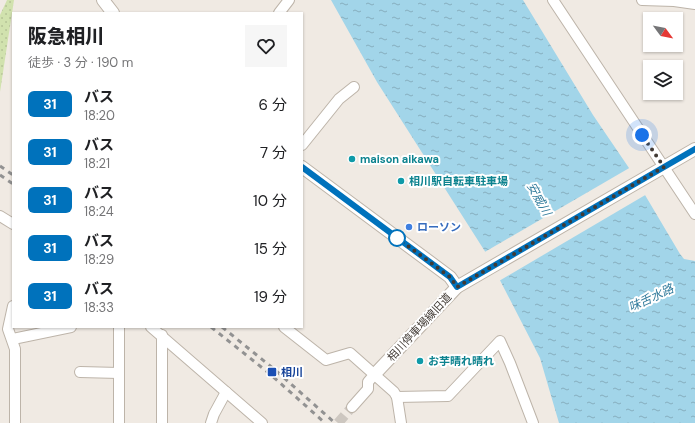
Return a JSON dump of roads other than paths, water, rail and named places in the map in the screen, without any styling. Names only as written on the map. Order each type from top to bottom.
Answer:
[{"type":"street","points":[[103,0],[112,12]]},
{"type":"street","points":[[280,12],[289,0]]},
{"type":"street","points":[[553,0],[661,168],[695,214]]},
{"type":"street","points":[[642,0],[665,0],[695,4]]},
{"type":"street","points":[[303,144],[339,99],[354,87]]},
{"type":"street","name":"相川停車場線旧道","points":[[374,375],[457,287],[695,149]]},
{"type":"street","points":[[303,168],[450,277],[457,287]]},
{"type":"street","points":[[0,216],[12,223]]},
{"type":"street","points":[[12,310],[8,328],[13,339],[15,349],[15,423]]},
{"type":"street","points":[[13,339],[66,328]]},
{"type":"street","points":[[118,423],[119,328]]},
{"type":"street","points":[[152,328],[262,423]]},
{"type":"street","points":[[285,328],[326,360],[350,353],[394,392],[397,397],[401,423]]},
{"type":"street","points":[[162,336],[162,423]]},
{"type":"street","points":[[397,397],[448,396],[500,342],[510,363],[533,423]]},
{"type":"street","points":[[80,372],[119,373]]},
{"type":"street","points":[[352,407],[368,389],[368,382],[374,375]]},
{"type":"street","points":[[211,423],[214,414],[226,392]]},
{"type":"water","points":[[331,0],[523,0],[593,115],[629,168],[680,254],[684,259],[695,261],[695,423],[559,423],[540,358],[486,253],[377,82]]},
{"type":"tunnel","points":[[338,423],[352,407]]},
{"type":"railway","points":[[0,166],[12,174]]},
{"type":"railway","points":[[0,175],[12,183]]},
{"type":"railway","points":[[212,328],[270,374],[325,423]]},
{"type":"railway","points":[[223,328],[274,369],[335,423]]},
{"type":"place","name":"maison aikawa","points":[[352,159]]},
{"type":"place","name":"相川駅自転車駐車場","points":[[401,181]]},
{"type":"place","name":"ローソン","points":[[409,227]]},
{"type":"place","name":"お芋晴れ晴れ","points":[[420,361]]},
{"type":"place","name":"相川","points":[[272,372]]},
{"type":"water label","name":"安威川","points":[[539,199]]},
{"type":"water label","name":"味舌水路","points":[[651,298]]}]
